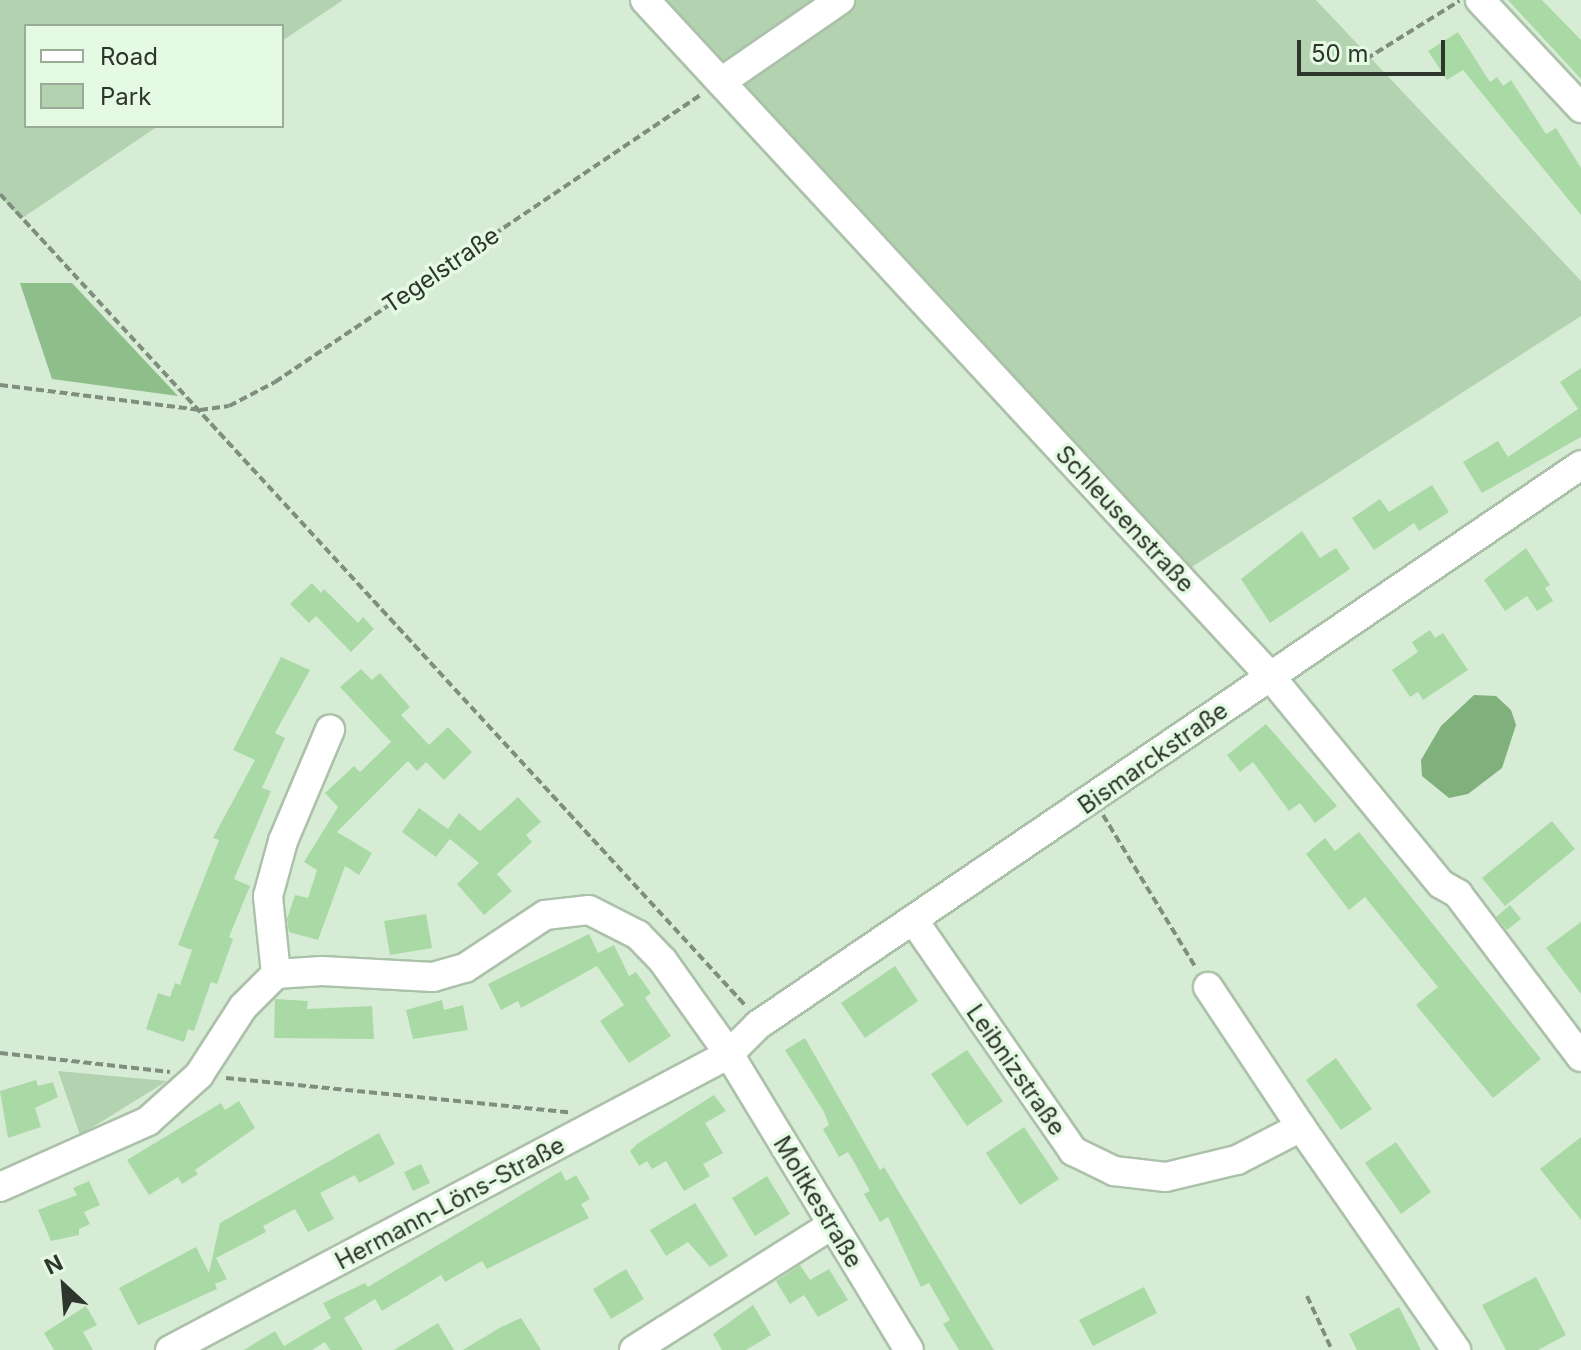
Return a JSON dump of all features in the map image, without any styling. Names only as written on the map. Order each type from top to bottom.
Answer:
[{"type":"street","name":"Schleusenstraße","points":[[645,0],[1270,676],[1441,884],[1458,894],[1581,1057]]},
{"type":"street","points":[[721,82],[840,0]]},
{"type":"street","points":[[1480,0],[1581,108]]},
{"type":"street","name":"Bismarckstraße","points":[[729,1054],[758,1025],[1093,800],[1581,465]]},
{"type":"street","points":[[0,1187],[148,1121],[199,1075],[243,1007],[276,974],[268,896],[283,841],[330,730]]},
{"type":"street","name":"Moltkestraße","points":[[276,974],[322,971],[433,977],[465,968],[545,915],[589,910],[638,935],[663,961],[729,1054],[909,1350]]},
{"type":"street","name":"Leibnizstraße","points":[[914,921],[1073,1151],[1114,1171],[1166,1177],[1237,1160],[1301,1127]]},
{"type":"street","points":[[1208,987],[1456,1350]]},
{"type":"street","name":"Hermann-Löns-Straße","points":[[170,1350],[729,1054]]},
{"type":"street","points":[[634,1350],[832,1225]]},
{"type":"path","points":[[1366,59],[1461,0]]},
{"type":"path","name":"Tegelstraße","points":[[0,385],[200,410],[229,406],[275,382],[721,82]]},
{"type":"path","points":[[0,194],[734,988],[758,1025]]},
{"type":"path","points":[[1093,800],[1208,987]]},
{"type":"path","points":[[0,1053],[575,1113],[609,1120]]},
{"type":"path","points":[[1307,1296],[1332,1350]]},
{"type":"green space","points":[[0,0],[343,0],[284,40],[284,24],[24,24],[24,128],[155,128],[21,219],[0,196]]},
{"type":"green space","points":[[631,0],[1316,0],[1581,281],[1581,316],[1167,583]]},
{"type":"green space","points":[[58,1071],[167,1081],[80,1135]]},
{"type":"shaded area","points":[[20,283],[72,283],[178,396],[52,379]]},
{"type":"shaded area","points":[[1474,695],[1496,696],[1511,710],[1516,725],[1502,768],[1468,794],[1449,798],[1422,776],[1421,760],[1441,726]]},
{"type":"building","points":[[1508,0],[1542,0],[1581,40],[1581,79]]},
{"type":"building","points":[[1458,32],[1490,82],[1497,77],[1503,86],[1511,80],[1546,134],[1556,128],[1581,168],[1581,215],[1463,70],[1447,80],[1428,51]]},
{"type":"building","points":[[1581,368],[1581,437],[1482,493],[1463,462],[1498,441],[1508,457],[1578,409],[1560,382]]},
{"type":"building","points":[[1432,485],[1449,512],[1419,531],[1414,523],[1374,550],[1352,518],[1380,499],[1389,512]]},
{"type":"building","points":[[1302,531],[1320,558],[1336,548],[1350,569],[1270,623],[1241,579]]},
{"type":"building","points":[[1526,548],[1550,585],[1545,588],[1553,601],[1537,611],[1527,596],[1505,611],[1484,580]]},
{"type":"building","points":[[312,583],[321,593],[324,589],[358,623],[363,617],[374,629],[351,652],[316,616],[309,623],[290,604]]},
{"type":"building","points":[[1430,630],[1435,638],[1443,633],[1468,670],[1423,700],[1418,692],[1410,697],[1392,670],[1418,652],[1412,642]]},
{"type":"building","points":[[281,657],[310,670],[275,733],[285,738],[262,788],[271,791],[234,879],[250,886],[229,937],[233,939],[217,984],[211,982],[194,1031],[188,1029],[184,1042],[146,1029],[158,993],[170,997],[175,983],[180,985],[192,950],[178,945],[219,840],[213,838],[255,760],[233,750]]},
{"type":"building","points":[[361,669],[372,680],[380,673],[410,707],[401,715],[429,745],[448,727],[472,752],[444,780],[426,762],[417,771],[408,761],[337,832],[372,853],[359,875],[345,866],[318,940],[289,932],[287,919],[295,895],[308,898],[317,870],[304,862],[338,807],[325,793],[354,766],[360,772],[391,742],[340,687]]},
{"type":"building","points":[[1266,724],[1337,806],[1315,823],[1300,803],[1289,811],[1253,762],[1240,772],[1227,755]]},
{"type":"building","points":[[518,797],[541,822],[526,835],[532,842],[497,874],[512,891],[484,915],[457,884],[479,863],[450,839],[436,857],[402,832],[419,808],[448,829],[459,813],[480,831]]},
{"type":"building","points":[[1552,821],[1575,849],[1505,906],[1482,878]]},
{"type":"building","points":[[1359,832],[1541,1059],[1493,1098],[1416,1005],[1438,987],[1365,897],[1349,910],[1306,854],[1325,838],[1335,851]]},
{"type":"building","points":[[1510,905],[1521,919],[1507,930],[1496,917]]},
{"type":"building","points":[[426,914],[432,948],[390,955],[384,921]]},
{"type":"building","points":[[1581,922],[1581,994],[1546,948]]},
{"type":"building","points":[[589,934],[598,953],[614,945],[629,976],[636,972],[651,993],[645,998],[671,1036],[629,1063],[600,1021],[624,1005],[597,966],[521,1008],[518,1001],[501,1010],[488,984]]},
{"type":"building","points":[[895,966],[918,1001],[865,1038],[841,1003]]},
{"type":"building","points":[[275,999],[308,1001],[307,1009],[372,1006],[374,1039],[274,1038]]},
{"type":"building","points":[[442,1000],[444,1010],[463,1005],[468,1030],[413,1039],[406,1010]]},
{"type":"building","points":[[805,1038],[880,1170],[884,1167],[994,1350],[959,1350],[943,1324],[950,1320],[929,1283],[921,1287],[888,1217],[880,1222],[864,1194],[870,1191],[848,1152],[839,1157],[823,1129],[829,1125],[824,1112],[785,1050]]},
{"type":"building","points":[[967,1050],[1003,1101],[967,1126],[931,1074]]},
{"type":"building","points":[[1336,1058],[1372,1109],[1341,1130],[1306,1080]]},
{"type":"building","points":[[36,1080],[38,1086],[53,1082],[58,1097],[35,1108],[41,1127],[8,1138],[0,1091]]},
{"type":"building","points":[[714,1095],[726,1111],[705,1123],[723,1153],[703,1164],[710,1176],[684,1191],[666,1161],[652,1169],[647,1161],[639,1166],[630,1151],[637,1144]]},
{"type":"building","points":[[239,1101],[255,1128],[195,1170],[198,1174],[182,1184],[178,1177],[149,1195],[127,1160],[221,1103],[225,1110]]},
{"type":"building","points":[[1024,1127],[1059,1179],[1020,1205],[986,1153]]},
{"type":"building","points":[[379,1133],[395,1164],[359,1183],[355,1175],[320,1193],[334,1219],[308,1232],[295,1209],[263,1226],[266,1232],[216,1258],[227,1279],[215,1284],[217,1289],[138,1325],[119,1288],[196,1247],[209,1273],[220,1223]]},
{"type":"building","points":[[1581,1137],[1581,1220],[1540,1169]]},
{"type":"building","points":[[1396,1142],[1431,1192],[1401,1214],[1365,1163]]},
{"type":"building","points":[[421,1164],[430,1183],[413,1191],[404,1172]]},
{"type":"building","points":[[561,1171],[566,1181],[576,1175],[590,1199],[581,1204],[589,1218],[487,1269],[482,1261],[445,1282],[441,1275],[382,1311],[375,1299],[344,1318],[363,1350],[330,1350],[325,1342],[312,1350],[244,1350],[275,1331],[284,1346],[331,1318],[323,1303],[365,1283],[368,1287]]},
{"type":"building","points":[[767,1176],[790,1214],[755,1236],[732,1198]]},
{"type":"building","points":[[89,1181],[100,1205],[84,1212],[90,1224],[79,1229],[79,1235],[51,1241],[38,1210],[77,1195],[73,1188]]},
{"type":"building","points":[[695,1203],[728,1256],[710,1267],[688,1242],[666,1256],[650,1230]]},
{"type":"building","points":[[800,1265],[810,1280],[829,1269],[848,1300],[818,1317],[804,1295],[790,1304],[776,1281]]},
{"type":"building","points":[[626,1269],[644,1299],[611,1319],[593,1289]]},
{"type":"building","points":[[1536,1277],[1566,1335],[1538,1350],[1506,1350],[1482,1305]]},
{"type":"building","points":[[1144,1287],[1157,1313],[1093,1346],[1079,1320]]},
{"type":"building","points":[[753,1305],[771,1335],[746,1350],[722,1350],[713,1334]]},
{"type":"building","points":[[86,1306],[97,1325],[83,1332],[93,1350],[54,1350],[44,1333]]},
{"type":"building","points":[[1399,1307],[1421,1350],[1357,1350],[1349,1334]]},
{"type":"building","points":[[521,1318],[541,1350],[463,1350],[501,1327]]},
{"type":"building","points":[[438,1323],[454,1350],[394,1350]]}]
